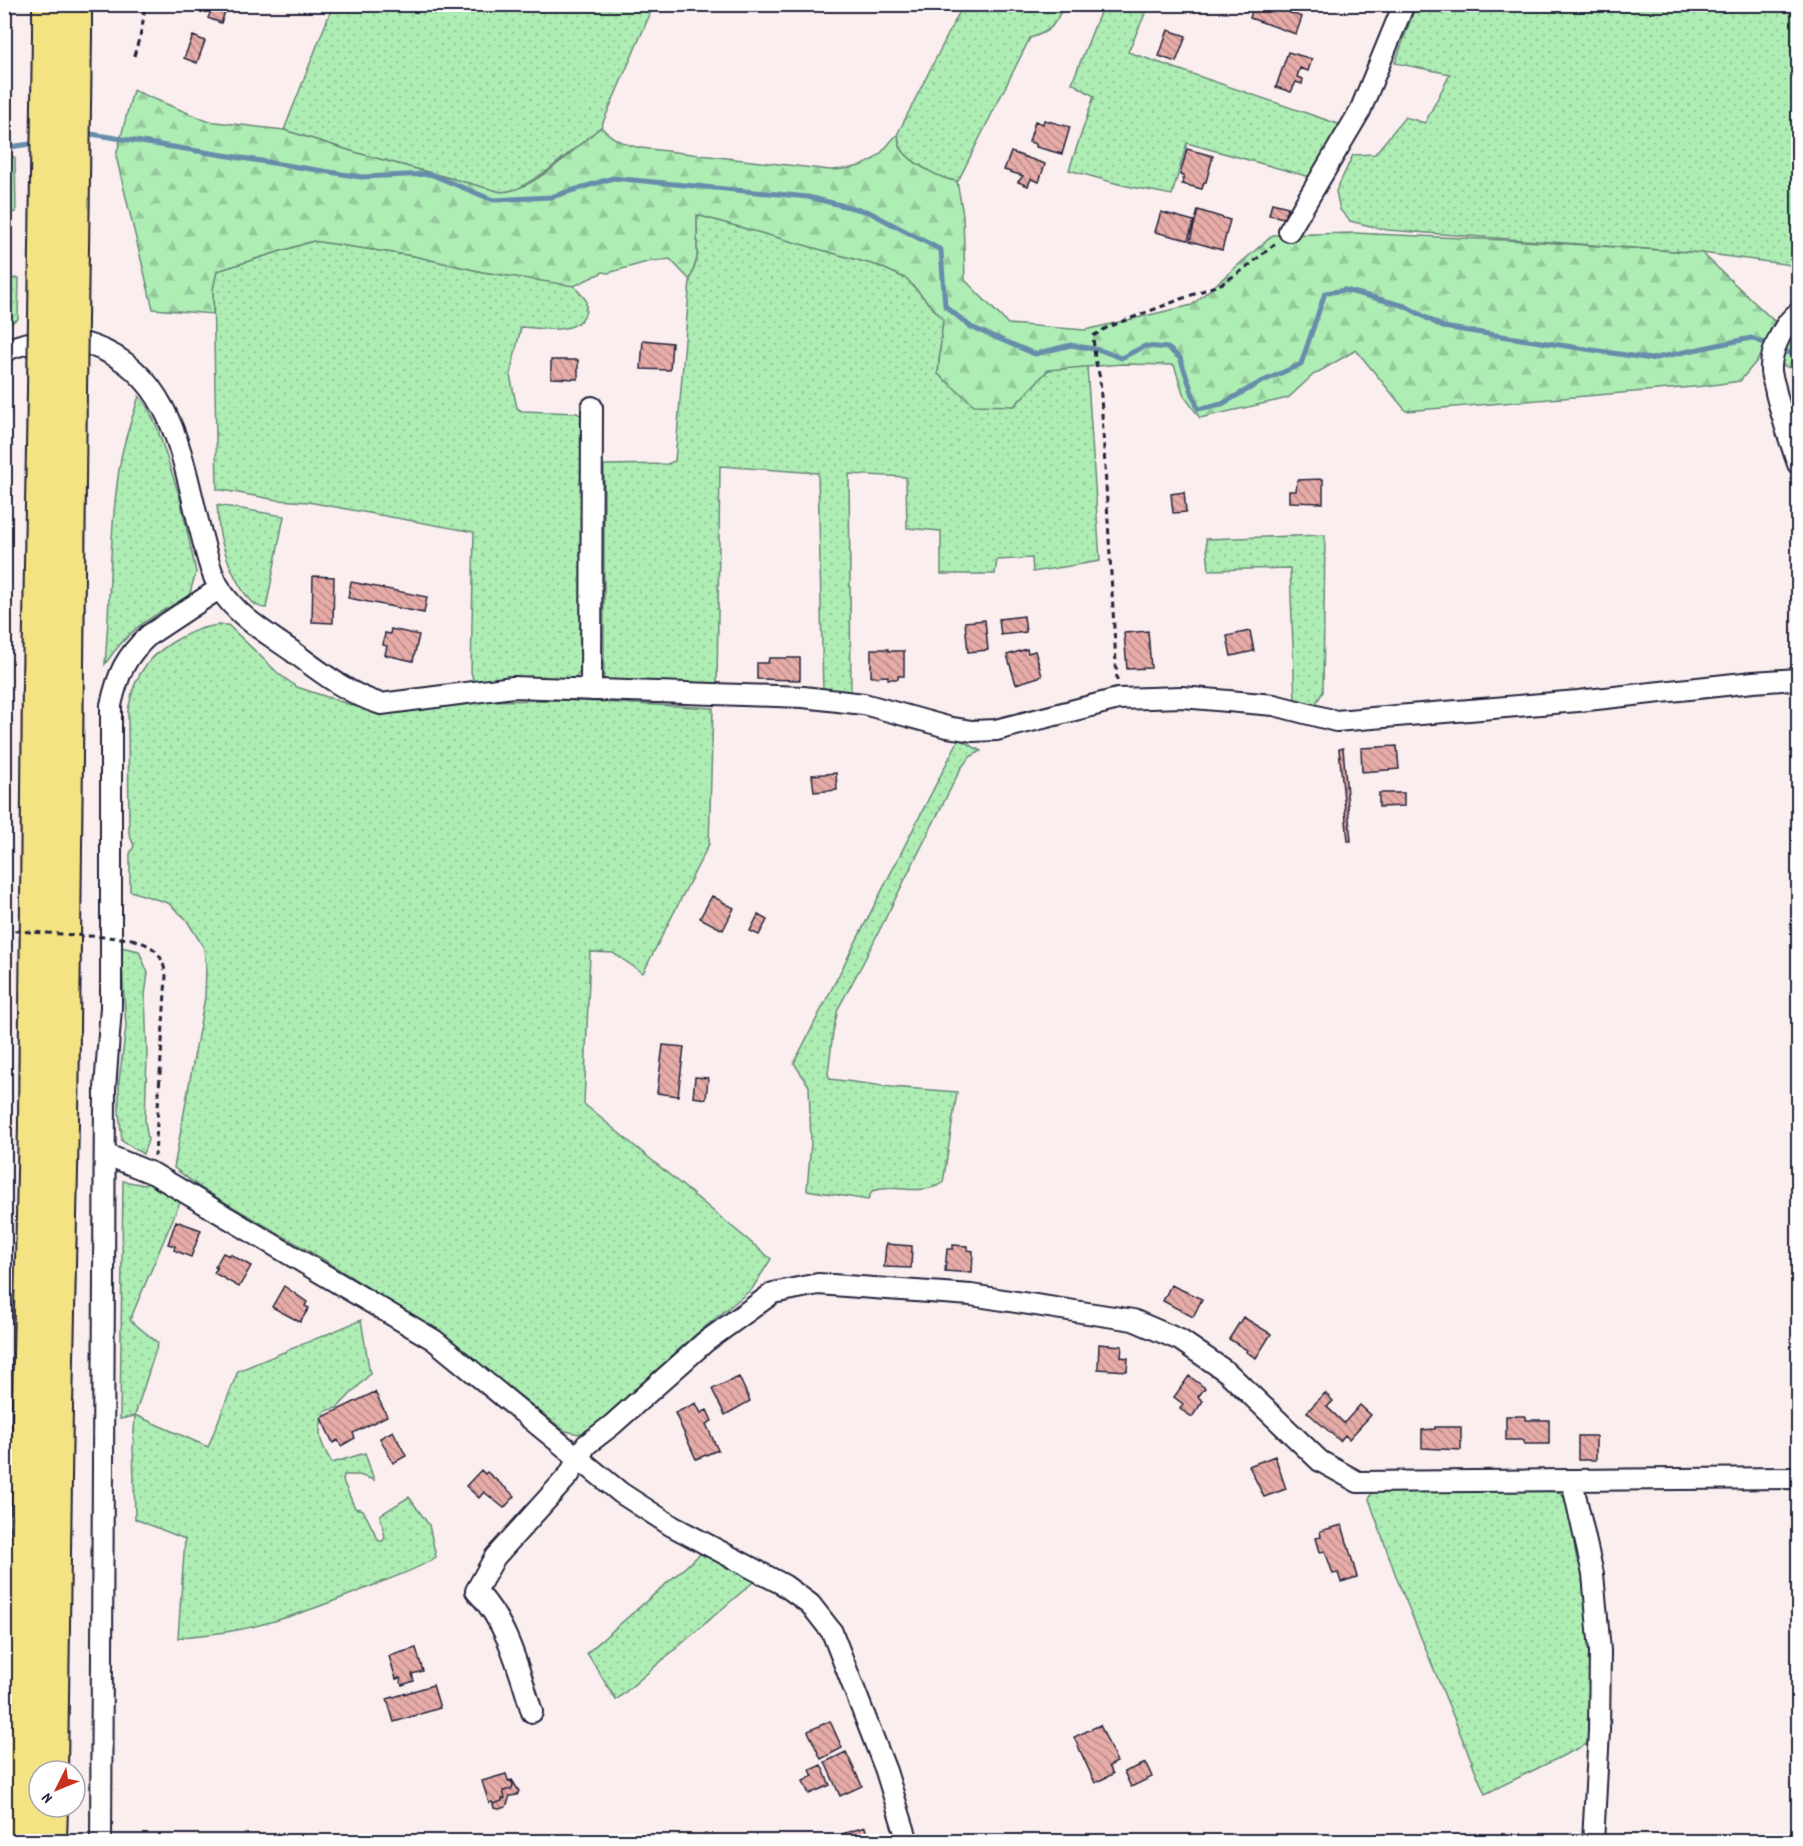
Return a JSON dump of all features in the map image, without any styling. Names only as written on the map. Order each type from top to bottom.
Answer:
[{"type":"highway","points":[[48,4],[62,35]]},
{"type":"highway","points":[[52,1759],[63,1122],[57,391],[62,35],[76,4]]},
{"type":"highway","points":[[22,1842],[34,1135],[38,682],[57,391]]},
{"type":"highway","points":[[51,1842],[52,1819]]},
{"type":"street","points":[[1289,231],[1360,111],[1404,4]]},
{"type":"street","points":[[1798,313],[1789,319],[1781,335],[1772,359],[1771,370],[1788,437],[1798,464]]},
{"type":"street","points":[[4,351],[23,344],[48,340],[89,344],[120,358],[146,381],[157,395],[172,425],[206,555],[220,588],[228,600],[249,622],[323,674],[367,700],[381,704],[513,687],[803,697],[864,704],[947,727],[972,731],[996,730],[1118,699],[1182,697],[1274,705],[1336,721],[1578,700],[1753,681],[1798,680]]},
{"type":"street","points":[[591,690],[592,407]]},
{"type":"street","points":[[101,1842],[105,1089],[111,1007],[111,705],[117,679],[126,660],[139,644],[148,635],[220,588]]},
{"type":"street","points":[[105,1154],[154,1174],[434,1340],[580,1457],[621,1493],[672,1526],[784,1585],[810,1604],[832,1632],[886,1771],[908,1842]]},
{"type":"street","points":[[532,1712],[501,1626],[487,1602],[476,1591],[495,1557],[558,1488],[586,1445],[612,1425],[705,1342],[773,1293],[818,1284],[971,1295],[1133,1320],[1180,1340],[1227,1372],[1320,1461],[1358,1482],[1798,1478]]},
{"type":"street","points":[[1572,1481],[1593,1574],[1600,1651],[1599,1731],[1593,1842]]},
{"type":"path","points":[[134,56],[145,4]]},
{"type":"path","points":[[1118,699],[1100,378],[1095,359],[1093,336],[1108,327],[1223,283],[1246,268],[1289,231]]},
{"type":"path","points":[[4,930],[132,939],[156,950],[164,962],[166,976],[154,1174]]},
{"type":"green space","points":[[333,5],[654,5],[601,127],[547,171],[513,192],[501,192],[361,154],[284,130]]},
{"type":"green space","points":[[963,5],[1064,5],[1058,18],[1048,30],[1030,38],[958,181],[942,177],[915,162],[902,149],[898,133]]},
{"type":"green space","points":[[1103,5],[1149,5],[1128,52],[1344,126],[1314,178],[1187,143],[1172,195],[1122,185],[1069,170],[1094,96],[1072,83]]},
{"type":"green space","points":[[1416,5],[1798,5],[1798,266],[1702,253],[1387,230],[1350,221],[1340,210],[1336,191],[1353,155],[1375,154],[1405,117],[1425,123],[1450,74],[1395,63]]},
{"type":"green space","points":[[133,90],[207,121],[284,130],[361,154],[501,192],[514,190],[540,177],[601,127],[619,141],[641,148],[830,170],[868,163],[879,155],[898,134],[902,150],[915,162],[933,173],[957,181],[963,215],[965,280],[1008,324],[1085,330],[1192,305],[1273,235],[1354,233],[1525,241],[1702,253],[1773,320],[1798,328],[1798,371],[1760,357],[1740,381],[1705,386],[1406,411],[1356,350],[1313,375],[1288,398],[1200,418],[1184,396],[1174,365],[1122,364],[1048,370],[1014,406],[974,405],[938,374],[943,319],[907,279],[879,266],[697,215],[697,258],[690,280],[670,259],[647,262],[608,273],[603,272],[574,286],[483,272],[414,256],[313,241],[217,271],[213,289],[213,314],[153,309],[116,156]]},
{"type":"green space","points":[[4,152],[15,158],[16,212],[5,213]]},
{"type":"green space","points":[[697,215],[879,266],[907,279],[943,319],[938,374],[1014,406],[1048,370],[1087,366],[1100,561],[1033,572],[1032,558],[997,560],[995,574],[941,574],[941,531],[907,528],[906,477],[849,474],[851,694],[823,693],[818,473],[720,466],[717,686],[613,682],[604,679],[604,465],[667,464],[675,461],[690,280],[697,258]]},
{"type":"green space","points":[[313,241],[414,256],[483,272],[573,285],[586,300],[585,314],[574,325],[556,329],[521,327],[510,375],[517,408],[522,411],[577,413],[583,417],[583,665],[575,680],[536,678],[474,683],[471,672],[474,532],[308,502],[277,500],[217,489],[213,289],[217,271]]},
{"type":"green space","points":[[19,278],[18,319],[5,326],[5,279]]},
{"type":"green space","points":[[139,396],[157,427],[180,498],[196,572],[189,596],[133,631],[105,664],[117,484],[127,434]]},
{"type":"green space","points":[[217,505],[284,516],[266,608],[257,606],[249,599],[235,576],[224,549]]},
{"type":"green space","points":[[1325,535],[1323,692],[1314,706],[1295,700],[1290,568],[1209,570],[1206,539]]},
{"type":"green space","points":[[218,625],[228,625],[279,674],[297,687],[357,707],[392,712],[488,701],[561,700],[713,708],[709,844],[643,973],[613,953],[590,952],[584,1104],[771,1259],[752,1289],[695,1335],[592,1428],[579,1434],[565,1431],[437,1331],[321,1258],[204,1190],[174,1168],[205,997],[206,967],[204,948],[186,919],[168,903],[130,891],[130,854],[134,846],[129,833],[128,710],[136,682],[152,658],[183,636]]},
{"type":"green space","points":[[959,739],[981,751],[970,757],[961,768],[838,1009],[828,1074],[830,1079],[957,1092],[943,1183],[925,1189],[890,1188],[872,1191],[868,1200],[807,1190],[811,1143],[809,1086],[794,1063]]},
{"type":"green space","points":[[121,947],[139,951],[148,973],[145,995],[147,1054],[145,1121],[148,1140],[143,1154],[122,1141],[119,1081],[126,1027]]},
{"type":"green space","points":[[123,1181],[145,1185],[149,1182],[180,1202],[130,1320],[158,1343],[135,1415],[208,1447],[238,1371],[361,1320],[370,1374],[337,1408],[325,1411],[320,1426],[322,1444],[332,1463],[365,1453],[374,1480],[359,1475],[344,1475],[343,1481],[355,1508],[363,1510],[379,1541],[383,1541],[385,1537],[380,1515],[409,1497],[429,1525],[436,1557],[407,1572],[291,1616],[223,1633],[178,1638],[185,1539],[135,1519],[133,1446],[135,1416],[120,1419]]},
{"type":"green space","points":[[1546,1489],[1560,1493],[1569,1504],[1580,1537],[1574,1543],[1577,1561],[1586,1568],[1595,1740],[1485,1794],[1397,1579],[1369,1499],[1374,1490]]},
{"type":"green space","points":[[705,1550],[758,1578],[616,1700],[587,1653]]},
{"type":"building","points":[[214,4],[228,4],[221,23],[208,18]]},
{"type":"building","points":[[1254,4],[1287,4],[1285,11],[1302,17],[1296,34],[1250,18]]},
{"type":"building","points":[[1168,30],[1186,36],[1176,62],[1159,56]]},
{"type":"building","points":[[193,36],[205,41],[197,63],[184,58]]},
{"type":"building","points":[[1288,52],[1312,59],[1308,71],[1300,68],[1297,77],[1303,79],[1302,84],[1296,82],[1291,92],[1276,87]]},
{"type":"building","points":[[1044,120],[1070,127],[1062,154],[1036,147],[1036,144],[1029,142],[1035,121],[1043,124]]},
{"type":"building","points":[[1187,149],[1213,156],[1202,189],[1182,184],[1184,176],[1180,175]]},
{"type":"building","points":[[1011,152],[1045,164],[1039,182],[1031,179],[1028,186],[1018,182],[1023,176],[1004,170]]},
{"type":"building","points":[[1272,203],[1288,207],[1284,218],[1269,215]]},
{"type":"building","points":[[1198,210],[1230,220],[1222,250],[1190,241]]},
{"type":"building","points":[[1161,212],[1194,221],[1188,240],[1155,232]]},
{"type":"building","points":[[643,340],[672,343],[670,370],[641,369]]},
{"type":"building","points":[[551,360],[578,360],[578,379],[551,378]]},
{"type":"building","points":[[1323,479],[1323,503],[1289,502],[1289,491],[1296,491],[1297,480]]},
{"type":"building","points":[[1184,492],[1186,512],[1173,513],[1171,494]]},
{"type":"building","points":[[313,576],[334,577],[333,623],[312,622]]},
{"type":"building","points":[[351,582],[427,597],[424,613],[348,598]]},
{"type":"building","points":[[1024,616],[1026,632],[1001,635],[999,619]]},
{"type":"building","points":[[985,620],[988,650],[968,652],[965,622]]},
{"type":"building","points":[[391,629],[419,635],[413,661],[385,655],[387,646],[383,645],[385,633],[390,634]]},
{"type":"building","points":[[1148,631],[1151,668],[1127,669],[1124,633]]},
{"type":"building","points":[[1250,631],[1254,651],[1231,656],[1227,636]]},
{"type":"building","points":[[871,649],[904,651],[904,676],[898,676],[898,679],[888,679],[888,676],[871,677]]},
{"type":"building","points":[[1027,649],[1028,653],[1035,651],[1042,676],[1016,684],[1007,655]]},
{"type":"building","points":[[769,658],[800,658],[800,680],[757,679],[757,663],[768,663]]},
{"type":"building","points":[[1397,746],[1399,769],[1362,772],[1361,748]]},
{"type":"building","points":[[1343,748],[1351,841],[1348,841],[1339,749]]},
{"type":"building","points":[[836,773],[837,790],[814,792],[812,775]]},
{"type":"building","points":[[1379,793],[1404,793],[1404,806],[1379,807]]},
{"type":"building","points":[[712,896],[734,908],[723,930],[700,918]]},
{"type":"building","points":[[758,915],[767,920],[759,935],[750,931]]},
{"type":"building","points":[[663,1045],[684,1047],[678,1096],[657,1093]]},
{"type":"building","points":[[695,1077],[708,1078],[706,1099],[693,1097]]},
{"type":"building","points":[[176,1221],[201,1230],[191,1257],[174,1250],[175,1246],[168,1244]]},
{"type":"building","points":[[886,1244],[912,1246],[911,1268],[884,1267]]},
{"type":"building","points":[[953,1245],[967,1246],[967,1250],[973,1251],[972,1273],[945,1271],[947,1249],[953,1249]]},
{"type":"building","points":[[223,1253],[229,1256],[230,1254],[251,1266],[239,1287],[214,1273]]},
{"type":"building","points":[[1171,1285],[1202,1299],[1193,1317],[1163,1301]]},
{"type":"building","points":[[284,1286],[307,1302],[305,1306],[309,1308],[300,1322],[272,1307]]},
{"type":"building","points":[[1243,1317],[1271,1334],[1256,1358],[1229,1339]]},
{"type":"building","points":[[1099,1344],[1122,1346],[1121,1357],[1128,1358],[1127,1371],[1098,1369]]},
{"type":"building","points":[[1189,1376],[1205,1388],[1198,1397],[1203,1401],[1192,1417],[1180,1409],[1183,1404],[1174,1397]]},
{"type":"building","points":[[739,1377],[750,1401],[725,1415],[712,1389]]},
{"type":"building","points":[[375,1392],[387,1416],[353,1433],[355,1438],[341,1446],[338,1440],[333,1443],[321,1418]]},
{"type":"building","points":[[1325,1393],[1333,1401],[1327,1407],[1344,1423],[1360,1405],[1371,1415],[1349,1439],[1345,1435],[1340,1441],[1307,1412]]},
{"type":"building","points":[[696,1403],[701,1413],[707,1410],[712,1421],[706,1424],[718,1450],[696,1459],[675,1413]]},
{"type":"building","points":[[1506,1416],[1525,1416],[1525,1420],[1549,1420],[1549,1444],[1524,1444],[1524,1440],[1506,1440]]},
{"type":"building","points":[[1435,1427],[1461,1427],[1461,1450],[1422,1448],[1422,1430],[1435,1429]]},
{"type":"building","points":[[393,1431],[406,1456],[393,1463],[380,1438]]},
{"type":"building","points":[[1578,1436],[1596,1436],[1596,1460],[1578,1460]]},
{"type":"building","points":[[1275,1456],[1286,1489],[1264,1497],[1249,1466]]},
{"type":"building","points":[[481,1470],[485,1474],[487,1472],[515,1496],[504,1508],[484,1492],[479,1498],[466,1486]]},
{"type":"building","points":[[1342,1525],[1357,1577],[1341,1582],[1338,1573],[1333,1574],[1325,1551],[1320,1552],[1316,1538],[1321,1537],[1320,1531]]},
{"type":"building","points":[[416,1648],[423,1671],[412,1674],[414,1681],[402,1685],[400,1678],[396,1679],[389,1656]]},
{"type":"building","points":[[433,1685],[440,1708],[394,1722],[387,1699]]},
{"type":"building","points":[[830,1721],[842,1748],[821,1759],[808,1731]]},
{"type":"building","points":[[1100,1725],[1117,1762],[1109,1766],[1113,1774],[1095,1783],[1074,1737]]},
{"type":"building","points":[[846,1752],[862,1786],[840,1796],[825,1762]]},
{"type":"building","points":[[1146,1763],[1152,1777],[1131,1787],[1124,1772]]},
{"type":"building","points":[[821,1765],[830,1785],[809,1794],[803,1781],[813,1776],[810,1770]]},
{"type":"building","points":[[506,1774],[513,1786],[503,1791],[505,1798],[502,1801],[489,1803],[482,1781]]},
{"type":"building","points":[[512,1780],[519,1791],[517,1795],[510,1796],[506,1807],[494,1808],[493,1804],[505,1798],[503,1791],[513,1786],[509,1781]]},
{"type":"building","points":[[865,1827],[869,1842],[844,1842],[842,1834]]},
{"type":"waterway","points":[[84,135],[91,134],[361,177],[430,174],[493,200],[551,197],[613,178],[808,197],[869,212],[941,250],[945,306],[971,327],[1035,354],[1071,345],[1100,350],[1121,358],[1145,346],[1168,348],[1180,358],[1198,409],[1222,404],[1259,383],[1301,364],[1325,293],[1345,290],[1405,306],[1443,327],[1651,359],[1751,338],[1798,356]]},
{"type":"waterway","points":[[4,148],[36,143]]}]
